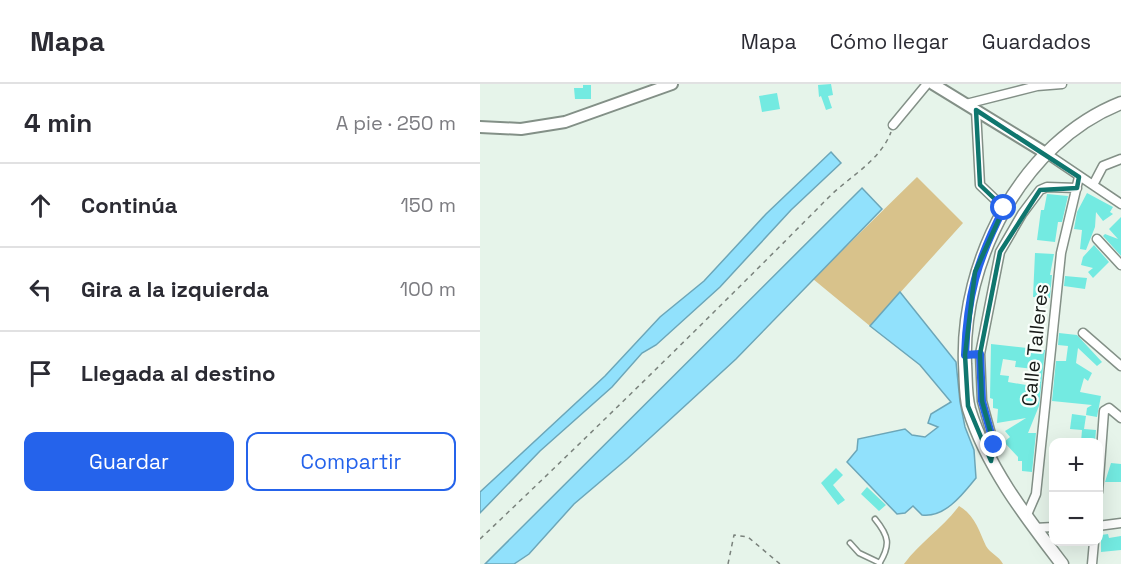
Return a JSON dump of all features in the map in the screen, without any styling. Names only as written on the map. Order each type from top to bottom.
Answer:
[{"type":"main road","points":[[480,127],[521,129],[565,122],[672,84]]},
{"type":"main road","points":[[933,84],[1047,154]]},
{"type":"main road","points":[[1062,564],[1026,517],[991,461],[968,406],[965,355],[966,318],[975,272],[1004,208],[1047,154],[1070,131],[1121,103]]},
{"type":"street","points":[[893,126],[927,84]]},
{"type":"street","points":[[1004,208],[980,185],[971,107],[1037,86],[1062,84]]},
{"type":"street","points":[[1047,154],[1121,204]]},
{"type":"street","points":[[1093,185],[1103,166],[1121,159]]},
{"type":"street","name":"Calle Talleres","points":[[1026,517],[1036,494],[1061,253],[1079,177]]},
{"type":"street","points":[[991,461],[994,445],[982,401],[980,354],[989,298],[1003,245],[1040,190],[1047,187],[1077,188]]},
{"type":"street","points":[[1097,239],[1121,265]]},
{"type":"street","points":[[1083,333],[1121,366]]},
{"type":"street","points":[[965,355],[980,354]]},
{"type":"street","points":[[1103,440],[1106,408],[1121,418]]},
{"type":"street","points":[[1103,525],[1121,523]]},
{"type":"street","points":[[1034,528],[1049,527]]},
{"type":"street","points":[[1092,564],[1094,546]]},
{"type":"lane","points":[[850,543],[859,553],[880,564],[889,544],[887,533],[875,519]]},
{"type":"path","points":[[480,539],[698,330],[830,196],[861,171],[882,149],[893,126]]},
{"type":"path","points":[[728,564],[734,535],[748,537],[780,564]]},
{"type":"highlighted area","points":[[976,110],[1079,177],[1077,188],[1040,190],[1000,252],[980,354],[982,401],[994,445],[991,461],[968,406],[965,355],[975,272],[1004,208],[980,185]]},
{"type":"shaded area","points":[[917,177],[963,223],[870,326],[813,279]]},
{"type":"shaded area","points":[[959,506],[973,519],[986,546],[1003,564],[904,564],[946,521]]},
{"type":"water","points":[[831,152],[841,163],[791,210],[720,287],[656,345],[642,353],[612,387],[540,451],[480,513],[480,492],[605,376],[660,317],[704,281],[766,214]]},
{"type":"water","points":[[862,188],[882,209],[736,359],[627,459],[574,504],[529,554],[514,564],[485,564]]},
{"type":"water","points":[[900,292],[956,362],[965,427],[974,450],[976,478],[953,504],[930,515],[922,515],[913,506],[905,513],[897,514],[847,462],[857,450],[858,439],[905,429],[912,435],[925,437],[938,427],[928,423],[931,414],[951,402],[920,365],[870,326]]},
{"type":"building","points":[[831,84],[833,95],[828,96],[832,108],[826,110],[821,96],[819,97],[818,85]]},
{"type":"building","points":[[583,85],[591,85],[591,99],[575,99],[574,88],[583,88]]},
{"type":"building","points":[[777,93],[780,109],[762,112],[759,96]]},
{"type":"building","points":[[1087,193],[1113,207],[1110,212],[1113,214],[1103,221],[1096,212],[1095,227],[1086,250],[1080,249],[1082,230],[1074,229],[1077,212]]},
{"type":"building","points":[[1047,194],[1068,196],[1062,222],[1058,222],[1055,242],[1037,240],[1041,210],[1044,210]]},
{"type":"building","points":[[1121,217],[1121,256],[1103,236],[1105,234],[1118,239],[1109,229]]},
{"type":"building","points":[[1094,245],[1109,262],[1093,278],[1088,272],[1093,268],[1081,265],[1083,257]]},
{"type":"building","points":[[1035,253],[1054,254],[1050,275],[1052,275],[1050,298],[1033,297]]},
{"type":"building","points":[[1065,276],[1087,278],[1085,289],[1064,286]]},
{"type":"building","points":[[1059,333],[1077,335],[1102,362],[1097,366],[1078,348],[1076,363],[1092,373],[1088,381],[1084,378],[1080,392],[1101,396],[1097,417],[1086,415],[1087,408],[1092,405],[1052,401],[1056,361],[1066,361],[1068,346],[1058,345]]},
{"type":"building","points":[[991,344],[1045,350],[1039,406],[1028,433],[1036,433],[1032,472],[1022,471],[1022,461],[1018,461],[1018,457],[1004,442],[1010,437],[1005,431],[1026,418],[997,423],[998,409],[993,408],[993,399],[990,398]],"holes":[[[1003,359],[1016,361],[1015,367],[1034,369],[1032,386],[1008,382],[1009,376],[1000,375]]]},
{"type":"building","points":[[1072,414],[1086,416],[1084,429],[1096,430],[1095,438],[1081,438],[1082,430],[1070,429]]},
{"type":"building","points":[[1111,463],[1121,464],[1121,482],[1105,482]]},
{"type":"building","points":[[836,468],[843,475],[833,485],[845,500],[838,505],[821,483]]},
{"type":"building","points":[[867,487],[886,505],[879,511],[861,494]]},
{"type":"building","points":[[1108,534],[1109,538],[1121,536],[1121,550],[1101,552],[1103,535]]},
{"type":"route","points":[[994,445],[982,401],[980,354],[965,355],[966,318],[975,272],[1004,208]]}]
